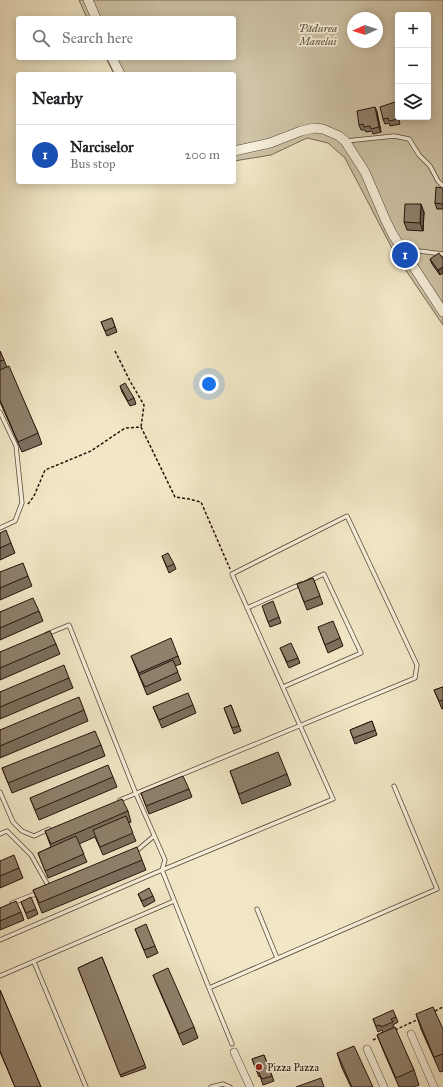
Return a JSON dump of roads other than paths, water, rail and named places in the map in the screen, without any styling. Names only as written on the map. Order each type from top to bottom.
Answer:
[{"type":"street","points":[[88,0],[95,16]]},
{"type":"street","points":[[113,60],[119,72]]},
{"type":"street","points":[[236,151],[270,143],[301,131],[314,128],[330,131],[339,136],[345,141],[365,172],[393,235],[405,251],[443,312]]},
{"type":"street","points":[[410,1034],[434,1087]]},
{"type":"street","points":[[368,1049],[384,1087]]},
{"type":"street","points":[[234,1052],[250,1087]]},
{"type":"lane","points":[[345,141],[394,136],[408,139],[419,155],[430,166],[443,186]]},
{"type":"lane","points":[[405,251],[443,254]]},
{"type":"lane","points":[[0,412],[16,446],[22,503],[15,521],[0,528]]},
{"type":"lane","points":[[0,940],[162,870],[333,799],[300,725],[283,687],[232,574],[347,516],[418,665],[415,678],[300,725],[136,794],[114,802]]},
{"type":"lane","points":[[247,608],[324,574],[361,653],[283,687]]},
{"type":"lane","points":[[41,636],[69,624],[136,794],[164,860],[162,870],[232,1044]]},
{"type":"lane","points":[[209,988],[437,888],[394,786]]},
{"type":"lane","points":[[0,792],[13,822],[22,830],[34,836],[56,827]]},
{"type":"lane","points":[[0,834],[7,831],[31,855],[49,888]]},
{"type":"lane","points":[[128,856],[136,853],[154,836]]},
{"type":"lane","points":[[7,905],[56,885]]},
{"type":"lane","points":[[0,976],[174,901]]},
{"type":"lane","points":[[257,909],[277,958]]},
{"type":"lane","points":[[34,962],[86,1087]]},
{"type":"lane","points":[[211,1087],[223,1084],[230,1087]]},
{"type":"place","name":"Narciselor","points":[[405,255]]},
{"type":"place","name":"Pizza Pazza","points":[[259,1067]]},
{"type":"park label","name":"Pădurea Manelui","points":[[318,34]]}]
